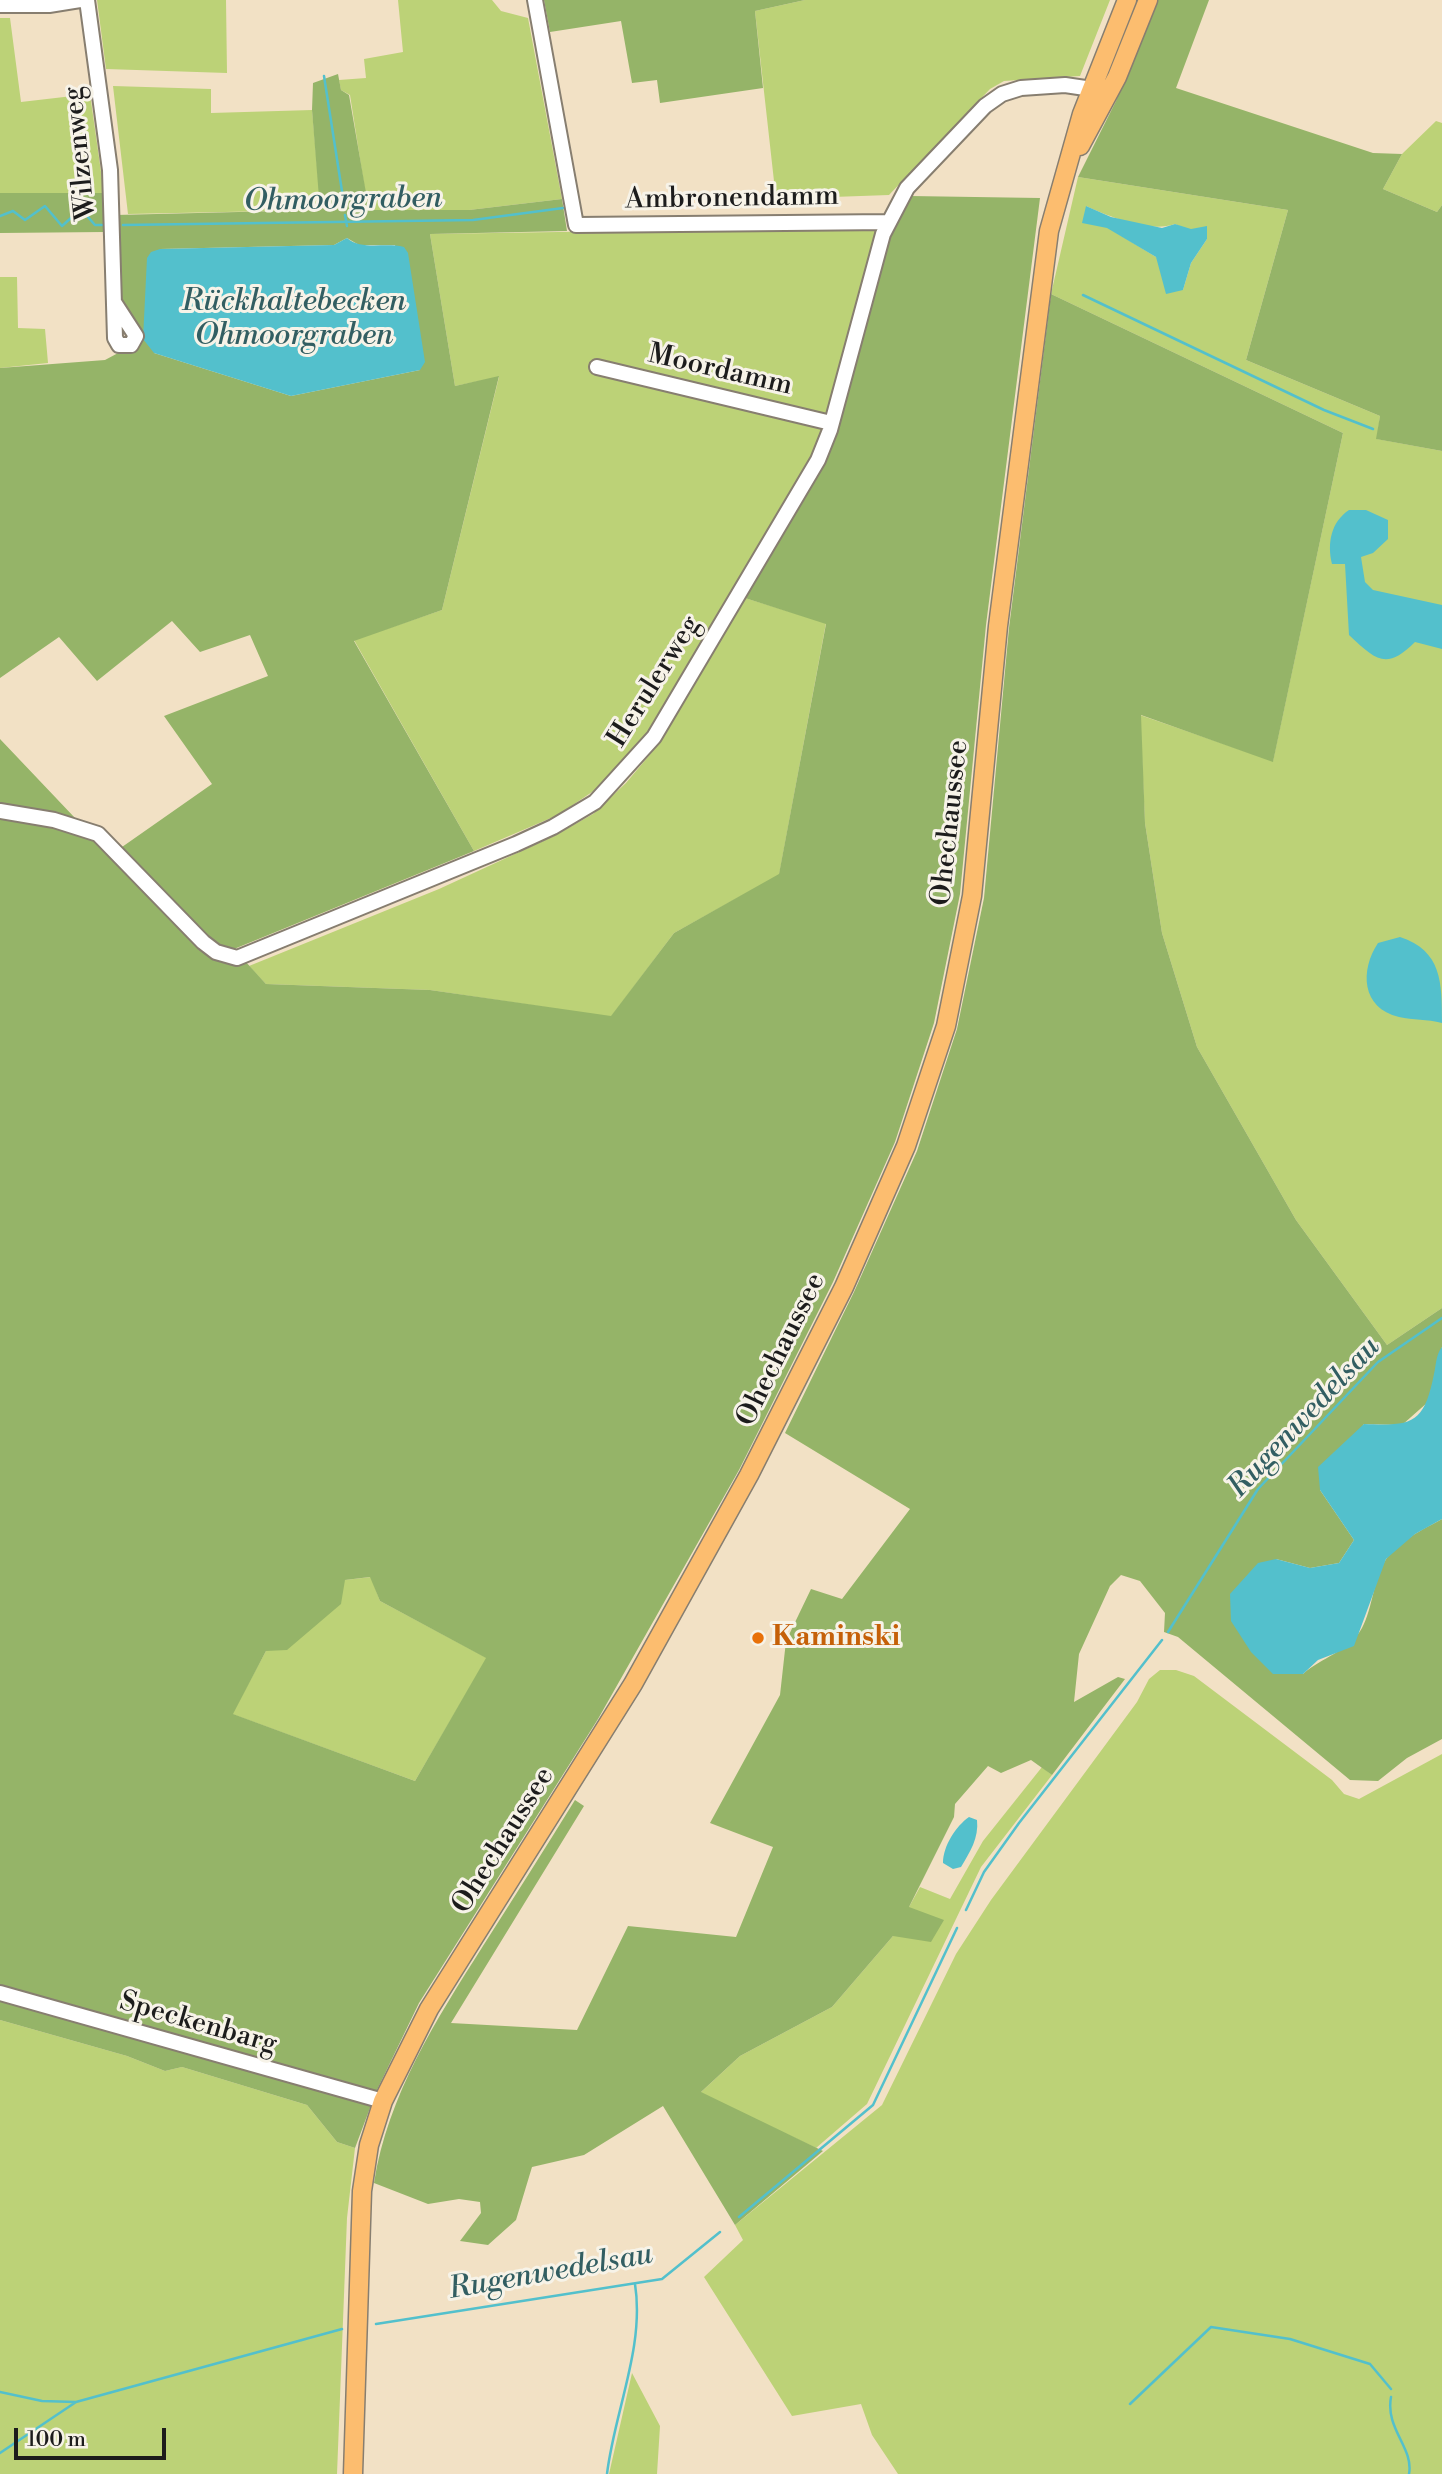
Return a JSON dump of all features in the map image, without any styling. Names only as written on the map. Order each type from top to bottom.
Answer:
[{"type":"main road","points":[[1066,172],[1092,89],[1127,0]]},
{"type":"main road","points":[[1066,172],[1117,77],[1148,0]]},
{"type":"main road","name":"Ohechaussee","points":[[354,2474],[362,2191],[369,2145],[383,2101],[429,2009],[633,1684],[750,1475],[844,1287],[906,1146],[946,1026],[972,896],[998,626],[1049,231],[1066,172]]},
{"type":"street","points":[[0,5],[39,5],[80,0]]},
{"type":"street","name":"Wilzenweg","points":[[87,0],[110,170],[114,302]]},
{"type":"street","name":"Ambronendamm","points":[[536,0],[576,225],[889,222]]},
{"type":"street","points":[[1098,114],[1098,100],[1092,89],[1117,77]]},
{"type":"street","name":"Herulerweg","points":[[0,811],[66,823],[98,834],[113,846],[203,942],[216,952],[237,958],[553,827],[595,802],[654,737],[806,482],[831,423],[856,327],[889,222],[916,177],[995,98],[1021,88],[1073,85],[1092,89]]},
{"type":"street","name":"Moordamm","points":[[597,368],[831,423]]},
{"type":"street","name":"Speckenbarg","points":[[0,1993],[383,2101]]},
{"type":"green space","points":[[97,0],[226,0],[227,73],[106,69]]},
{"type":"green space","points":[[398,0],[492,0],[501,11],[528,18],[562,199],[469,210],[368,210],[350,95],[341,90],[339,80],[366,78],[364,59],[403,52]]},
{"type":"green space","points":[[544,0],[805,0],[755,11],[763,88],[660,103],[657,80],[632,83],[621,21],[550,32]]},
{"type":"green space","points":[[805,0],[1110,0],[1080,76],[1004,81],[990,89],[889,195],[776,199],[755,11]]},
{"type":"green space","points":[[1157,0],[1209,0],[1176,88],[1373,153],[1402,154],[1383,189],[1437,212],[1442,205],[1442,451],[1376,439],[1380,416],[1246,360],[1288,210],[1078,177],[1116,101]]},
{"type":"green space","points":[[0,18],[10,18],[21,102],[90,94],[104,193],[0,193]]},
{"type":"green space","points":[[338,74],[341,90],[349,95],[369,210],[469,210],[562,199],[567,231],[430,234],[455,386],[499,376],[442,610],[354,641],[474,851],[234,949],[266,984],[430,990],[611,1016],[674,933],[779,874],[826,624],[745,598],[834,431],[892,228],[910,196],[1040,198],[986,625],[960,894],[934,1023],[895,1142],[833,1282],[739,1470],[598,1719],[419,2003],[376,2092],[355,2148],[337,2142],[307,2105],[182,2067],[165,2071],[127,2056],[0,2020],[0,739],[75,818],[122,847],[212,784],[164,716],[268,676],[250,635],[200,652],[172,621],[97,681],[59,637],[0,678],[0,368],[105,360],[120,352],[134,350],[120,301],[116,215],[320,210],[312,110],[313,83]],"holes":[[[347,238],[359,245],[395,245],[420,370],[291,396],[154,353],[160,249],[334,245]],[[370,1577],[380,1601],[486,1658],[415,1781],[233,1714],[266,1651],[287,1650],[341,1604],[345,1580]]]},
{"type":"green space","points":[[113,86],[211,89],[211,113],[312,110],[321,210],[128,214]]},
{"type":"green space","points":[[1436,121],[1442,123],[1442,205],[1437,212],[1383,189],[1402,154]]},
{"type":"green space","points":[[1078,177],[1288,210],[1246,360],[1380,416],[1377,439],[1442,451],[1442,1308],[1387,1345],[1296,1220],[1197,1047],[1162,933],[1145,823],[1140,715],[1273,761],[1343,433],[1051,294]],"holes":[[[1086,206],[1142,225],[1153,227],[1175,224],[1207,239],[1191,263],[1183,290],[1156,257],[1107,227]]]},
{"type":"green space","points":[[0,193],[104,193],[104,232],[0,233]]},
{"type":"green space","points":[[879,227],[825,427],[805,473],[630,761],[558,815],[474,851],[354,640],[442,610],[499,377],[455,386],[430,234]]},
{"type":"green space","points":[[0,277],[17,277],[18,328],[45,329],[48,363],[0,368]]},
{"type":"green space","points":[[1051,294],[1343,433],[1273,762],[1141,715],[1145,823],[1162,933],[1197,1047],[1296,1220],[1387,1345],[1442,1308],[1442,1347],[1428,1402],[1402,1425],[1364,1424],[1320,1490],[1354,1540],[1339,1563],[1310,1568],[1276,1559],[1303,1674],[1350,1643],[1362,1628],[1381,1569],[1390,1554],[1411,1537],[1442,1519],[1442,1739],[1407,1758],[1378,1781],[1350,1780],[1178,1637],[1164,1632],[1165,1613],[1140,1581],[1121,1575],[1110,1586],[1079,1654],[1074,1702],[1118,1677],[1125,1679],[1052,1775],[1031,1760],[1001,1773],[988,1766],[955,1804],[954,1817],[909,1907],[944,1920],[931,1942],[893,1936],[832,2007],[740,2056],[701,2092],[823,2151],[735,2225],[663,2106],[584,2155],[532,2167],[516,2220],[488,2245],[460,2241],[481,2213],[480,2202],[459,2199],[428,2204],[374,2183],[390,2119],[402,2089],[448,2002],[575,1800],[584,1806],[451,2023],[577,2030],[628,1926],[736,1937],[773,1847],[710,1823],[780,1695],[786,1641],[811,1589],[842,1599],[910,1509],[785,1433],[854,1292],[917,1151],[957,1029],[984,898],[1009,628]]},
{"type":"green space","points":[[745,598],[826,623],[779,875],[674,933],[611,1017],[430,990],[266,984],[249,966],[439,889],[554,836],[593,814],[626,783],[652,752]]},
{"type":"green space","points":[[371,1577],[380,1601],[487,1658],[415,1781],[232,1714],[266,1651],[345,1580]]},
{"type":"green space","points":[[1160,1670],[1176,1670],[1194,1676],[1332,1780],[1344,1794],[1359,1799],[1442,1754],[1442,2474],[898,2474],[872,2435],[861,2404],[792,2416],[704,2277],[743,2240],[735,2225],[882,2105],[956,1954],[991,1900],[1137,1702],[1149,1679]]},
{"type":"green space","points":[[1042,1767],[1052,1775],[981,1867],[867,2104],[816,2148],[700,2093],[740,2056],[832,2007],[893,1936],[920,1887],[950,1899],[983,1841]]},
{"type":"green space","points":[[0,2020],[127,2056],[165,2071],[182,2067],[307,2105],[337,2142],[355,2148],[347,2218],[337,2474],[0,2474]]},
{"type":"green space","points":[[632,2373],[660,2426],[657,2474],[609,2474]]},
{"type":"water","points":[[1086,206],[1111,217],[1162,228],[1175,224],[1191,229],[1207,226],[1207,239],[1191,263],[1183,290],[1166,294],[1156,257],[1107,228],[1082,223]]},
{"type":"water","name":"Rückhaltebecken Ohmoorgraben","points":[[347,238],[360,244],[404,247],[408,253],[425,362],[420,370],[291,396],[154,353],[143,339],[147,258],[151,252],[160,249],[334,245]]},
{"type":"water","points":[[1349,510],[1366,510],[1388,520],[1388,539],[1373,553],[1361,557],[1365,582],[1373,590],[1442,605],[1442,649],[1415,642],[1396,657],[1381,659],[1349,635],[1345,564],[1332,564],[1330,541],[1334,527]]},
{"type":"water","points":[[1400,937],[1424,951],[1437,970],[1442,1023],[1399,1017],[1386,1012],[1371,997],[1367,976],[1372,954],[1378,943]]},
{"type":"water","points":[[1442,1347],[1442,1519],[1415,1534],[1386,1559],[1354,1646],[1318,1660],[1303,1674],[1273,1674],[1251,1652],[1231,1621],[1230,1594],[1258,1563],[1276,1559],[1310,1568],[1339,1563],[1354,1540],[1320,1490],[1318,1467],[1364,1424],[1394,1424],[1414,1418],[1426,1403],[1437,1356]]},
{"type":"water","points":[[969,1817],[977,1820],[975,1839],[961,1867],[953,1869],[943,1863],[945,1850],[955,1831]]},
{"type":"waterway","points":[[324,76],[344,204]]},
{"type":"waterway","name":"Ohmoorgraben","points":[[0,216],[13,211],[25,220],[45,206],[62,226],[81,209],[95,225],[102,225]]},
{"type":"waterway","name":"Ohmoorgraben","points":[[123,225],[473,220],[563,208]]},
{"type":"waterway","name":"Ohmoorgraben","points":[[345,215],[347,226]]},
{"type":"waterway","points":[[1083,295],[1324,410],[1373,429]]},
{"type":"waterway","name":"Rugenwedelsau","points":[[1168,1632],[1258,1489],[1378,1362],[1442,1318]]},
{"type":"waterway","name":"Rugenwedelsau","points":[[966,1910],[984,1872],[1019,1823],[1162,1640]]},
{"type":"waterway","name":"Rugenwedelsau","points":[[739,2217],[873,2105],[957,1928]]},
{"type":"waterway","name":"Rugenwedelsau","points":[[376,2324],[662,2279],[720,2232]]},
{"type":"waterway","points":[[607,2474],[636,2332],[635,2284]]},
{"type":"waterway","points":[[1130,2404],[1211,2327],[1290,2339],[1370,2364],[1391,2389]]},
{"type":"waterway","name":"Rugenwedelsau","points":[[0,2392],[42,2401],[76,2402],[342,2329]]},
{"type":"waterway","points":[[1391,2397],[1392,2419],[1407,2456],[1409,2474]]},
{"type":"waterway","points":[[0,2453],[76,2402]]},
{"type":"place","name":"Kaminski","points":[[758,1638]]}]
